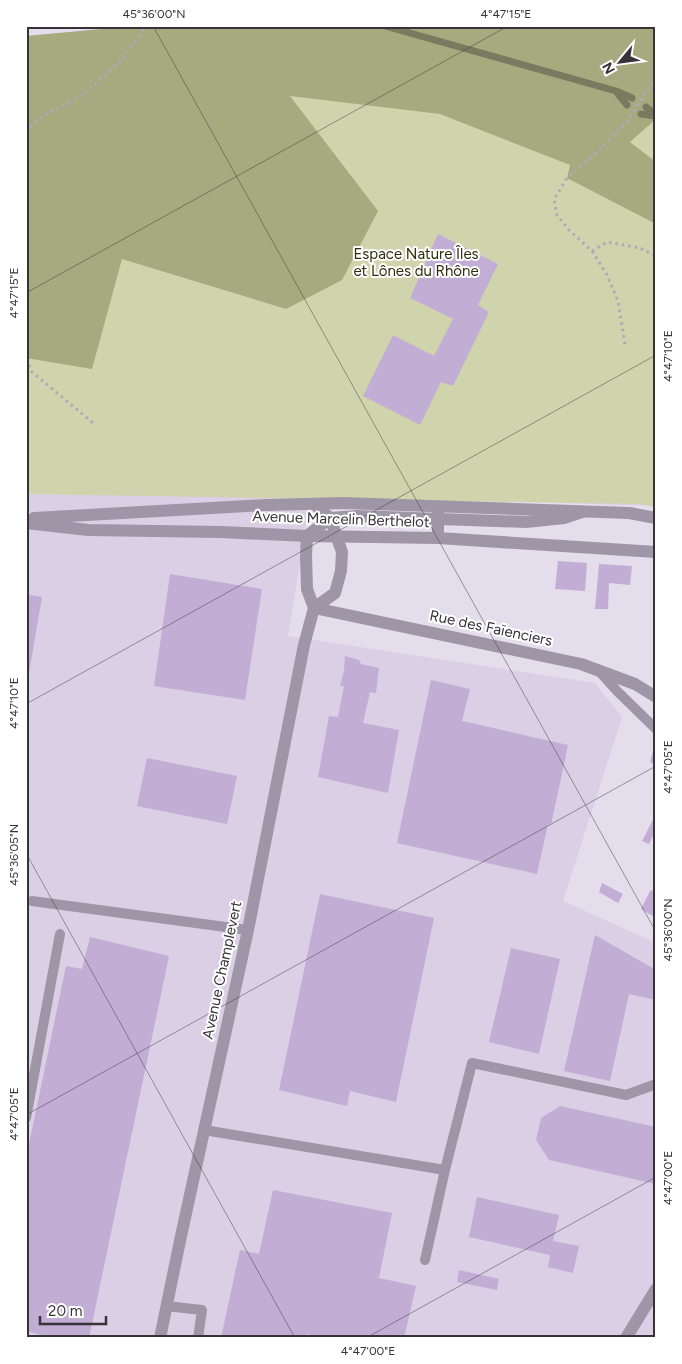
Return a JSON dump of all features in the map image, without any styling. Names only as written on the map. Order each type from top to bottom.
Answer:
[{"type":"street","name":"Avenue Marcelin Berthelot","points":[[26,518],[343,503],[438,513],[629,513],[656,518]]},
{"type":"street","points":[[314,504],[330,518],[342,552],[341,571],[336,592],[314,608],[307,589],[307,536],[330,518],[438,513],[438,538]]},
{"type":"street","name":"Avenue Marcelin Berthelot","points":[[26,523],[88,530],[438,538],[656,552]]},
{"type":"street","name":"Rue des Faïenciers","points":[[314,608],[581,664],[635,684],[656,697]]},
{"type":"street","name":"Avenue Champlevert","points":[[160,1338],[248,930],[304,645],[314,608]]},
{"type":"street","points":[[626,1338],[656,1289]]},
{"type":"lane","points":[[598,670],[656,729]]},
{"type":"lane","points":[[32,901],[248,930]]},
{"type":"lane","points":[[26,1118],[60,934]]},
{"type":"lane","points":[[425,1260],[472,1062],[626,1095],[656,1084]]},
{"type":"lane","points":[[204,1130],[445,1170]]},
{"type":"lane","points":[[166,1306],[202,1310],[198,1338]]},
{"type":"path","points":[[26,132],[38,119],[84,94],[120,62],[146,26]]},
{"type":"path","points":[[624,344],[618,301],[607,275],[592,251],[569,230],[557,215],[554,198],[567,178],[625,124],[655,78]]},
{"type":"path","points":[[592,251],[607,242],[640,248],[656,256]]},
{"type":"path","points":[[26,359],[32,372],[94,423]]},
{"type":"shaded area","points":[[440,130],[656,506],[311,495],[288,636],[595,683],[622,717],[563,901],[656,943],[656,1338],[26,1338],[26,482]]},
{"type":"green space","points":[[112,26],[656,26],[656,119],[630,142],[656,162],[656,224],[567,178],[570,165],[440,114],[290,96],[378,211],[342,280],[286,309],[122,259],[92,369],[26,358],[26,36],[112,28]]},
{"type":"green space","name":"Espace Nature Îles et Lônes du Rhône","points":[[125,26],[656,26],[656,507],[639,504],[26,494],[26,37],[124,28]]},
{"type":"building","points":[[438,234],[498,264],[478,305],[489,312],[453,386],[441,382],[420,425],[363,396],[393,335],[434,356],[453,319],[410,298]]},
{"type":"building","points":[[558,561],[587,563],[585,591],[555,589]]},
{"type":"building","points":[[599,564],[632,566],[630,585],[609,583],[608,609],[595,609]]},
{"type":"building","points":[[170,574],[262,589],[245,700],[154,686]]},
{"type":"building","points":[[26,594],[42,597],[27,685],[26,685]]},
{"type":"building","points":[[345,656],[359,660],[361,664],[379,668],[376,693],[370,692],[363,723],[399,730],[388,793],[318,777],[329,716],[338,717],[344,686],[340,686]]},
{"type":"building","points":[[431,680],[470,689],[462,721],[568,745],[551,825],[548,824],[537,874],[397,843]]},
{"type":"building","points":[[656,744],[656,766],[650,762]]},
{"type":"building","points":[[147,758],[237,776],[227,824],[137,806]]},
{"type":"building","points":[[656,814],[656,830],[649,844],[642,841]]},
{"type":"building","points":[[602,883],[623,894],[618,903],[599,892]]},
{"type":"building","points":[[656,889],[656,918],[641,909],[650,891]]},
{"type":"building","points":[[320,894],[434,918],[396,1102],[350,1091],[347,1106],[279,1090]]},
{"type":"building","points":[[595,935],[656,970],[656,1000],[629,994],[610,1081],[564,1071]]},
{"type":"building","points":[[90,937],[169,956],[89,1338],[53,1338],[26,1331],[26,1159],[66,966],[82,969]]},
{"type":"building","points":[[511,948],[560,959],[539,1054],[489,1042]]},
{"type":"building","points":[[560,1106],[656,1127],[656,1184],[549,1160],[536,1140],[541,1118]]},
{"type":"building","points":[[273,1190],[392,1213],[379,1278],[416,1286],[404,1338],[325,1338],[306,1334],[305,1338],[221,1338],[240,1250],[259,1254]]},
{"type":"building","points":[[477,1197],[559,1215],[553,1241],[579,1246],[573,1273],[548,1267],[550,1255],[469,1237]]},
{"type":"building","points":[[459,1270],[499,1279],[497,1290],[457,1282]]},
{"type":"waterway","points":[[385,26],[616,91],[632,98]]},
{"type":"waterway","points":[[618,94],[627,105]]},
{"type":"waterway","points":[[646,107],[656,115]]},
{"type":"waterway","points":[[641,114],[656,116]]}]
